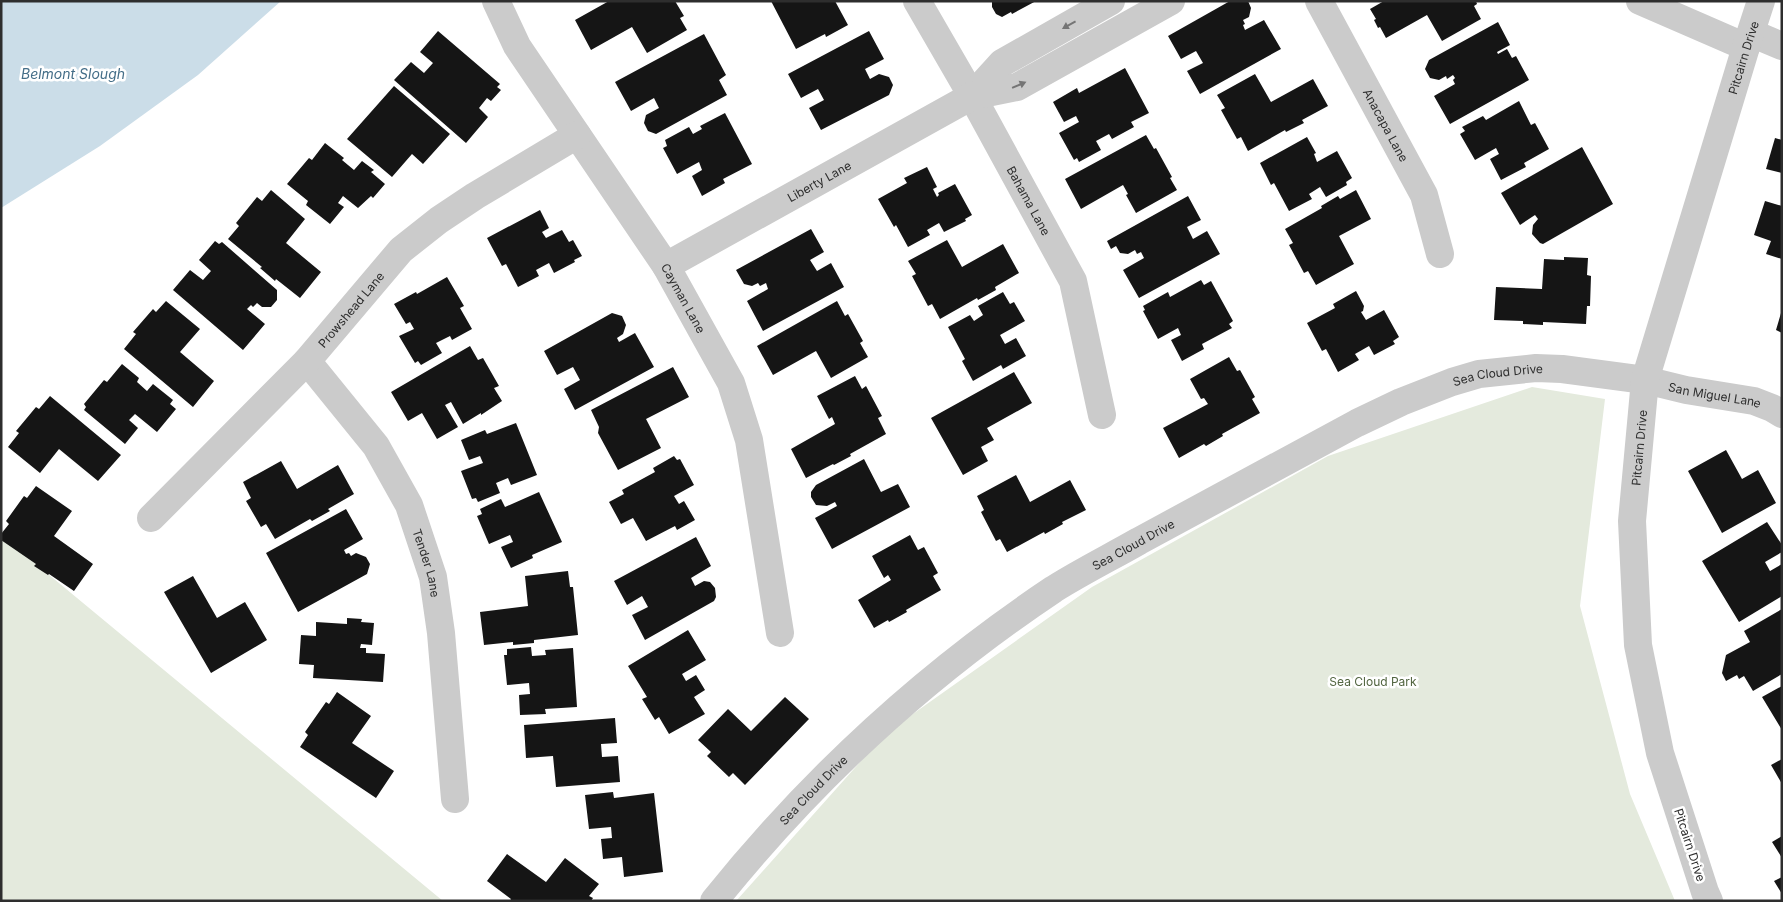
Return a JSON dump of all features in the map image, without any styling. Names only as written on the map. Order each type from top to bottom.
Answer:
[{"type":"street","name":"Cayman Lane","points":[[496,1],[517,46],[666,266],[731,383],[749,440],[780,633]]},
{"type":"street","name":"Bahama Lane","points":[[917,1],[972,96],[1073,281],[1102,415]]},
{"type":"street","name":"Liberty Lane","points":[[972,96],[1002,63],[1111,1]]},
{"type":"street","name":"Liberty Lane","points":[[666,266],[972,96],[1017,87],[1171,1]]},
{"type":"street","name":"Anacapa Lane","points":[[1319,1],[1424,195],[1440,254]]},
{"type":"street","points":[[1640,1],[1748,40],[1782,46]]},
{"type":"street","name":"Pitcairn Drive","points":[[1709,901],[1704,892],[1660,753],[1638,645],[1632,520],[1646,380],[1761,1]]},
{"type":"street","name":"Prowshead Lane","points":[[151,518],[307,361],[401,250],[439,220],[468,201],[577,135]]},
{"type":"street","name":"Tender Lane","points":[[307,361],[376,446],[409,505],[433,577],[442,633],[456,799]]},
{"type":"street","name":"Sea Cloud Drive","points":[[714,901],[752,854],[797,804],[862,740],[985,637],[1056,588],[1357,423],[1401,402],[1452,382],[1479,374],[1536,368],[1562,369],[1646,380]]},
{"type":"street","name":"San Miguel Lane","points":[[1646,380],[1686,390],[1754,401],[1782,414]]},
{"type":"green space","name":"Sea Cloud Park","points":[[1532,387],[1605,399],[1580,606],[1630,794],[1675,901],[736,901],[886,733],[1092,587],[1328,456]]},
{"type":"green space","points":[[1,535],[443,901],[1,901]]},
{"type":"water","name":"Belmont Slough","points":[[1,1],[281,1],[198,75],[100,146],[1,208]]},
{"type":"building","points":[[609,1],[675,1],[684,16],[680,18],[687,30],[647,53],[632,27],[591,50],[575,20]]},
{"type":"building","points":[[771,1],[835,1],[848,25],[826,37],[825,34],[796,49]]},
{"type":"building","points":[[992,1],[1036,1],[1012,14],[1011,12],[1002,17],[996,14],[992,7]]},
{"type":"building","points":[[1230,1],[1248,1],[1251,8],[1249,17],[1243,20],[1245,30],[1264,20],[1281,49],[1200,94],[1187,71],[1203,63],[1196,51],[1181,59],[1168,36]]},
{"type":"building","points":[[1384,1],[1476,1],[1477,4],[1474,6],[1481,19],[1442,41],[1427,15],[1386,38],[1380,27],[1378,28],[1374,20],[1376,19],[1370,9]]},
{"type":"building","points":[[1498,22],[1510,45],[1497,52],[1498,54],[1507,49],[1512,58],[1516,56],[1529,80],[1450,124],[1434,96],[1455,84],[1453,80],[1455,78],[1453,75],[1447,79],[1446,76],[1439,80],[1430,78],[1425,69],[1429,60]]},
{"type":"building","points":[[438,31],[500,84],[497,87],[501,90],[491,101],[487,98],[479,108],[488,117],[466,143],[394,80],[411,62],[424,73],[433,63],[420,52]]},
{"type":"building","points":[[869,31],[884,59],[865,69],[870,79],[879,74],[889,77],[893,85],[889,95],[821,130],[809,108],[824,100],[818,89],[801,98],[788,74]]},
{"type":"building","points":[[704,34],[726,75],[719,80],[727,95],[656,134],[648,131],[644,123],[646,115],[659,108],[654,98],[631,111],[615,82]]},
{"type":"building","points":[[1125,68],[1149,113],[1131,122],[1134,127],[1112,139],[1109,134],[1096,141],[1101,150],[1079,162],[1077,158],[1074,160],[1059,133],[1079,122],[1076,116],[1064,122],[1053,102],[1077,88],[1079,93]]},
{"type":"building","points":[[1255,74],[1271,102],[1313,79],[1328,106],[1302,120],[1304,123],[1286,132],[1285,130],[1248,151],[1241,137],[1237,139],[1221,110],[1225,108],[1217,95]]},
{"type":"building","points":[[394,86],[450,134],[423,164],[412,154],[392,177],[347,139]]},
{"type":"building","points":[[1519,101],[1531,125],[1535,123],[1549,149],[1524,163],[1526,167],[1501,180],[1490,159],[1499,154],[1496,148],[1475,160],[1460,134],[1465,131],[1462,127],[1483,116],[1486,120]]},
{"type":"building","points":[[725,113],[752,164],[723,179],[725,183],[702,196],[692,176],[702,170],[699,162],[677,174],[663,148],[667,146],[665,140],[689,127],[693,134],[702,129],[700,126]]},
{"type":"building","points":[[1146,135],[1154,149],[1156,148],[1177,190],[1136,213],[1123,185],[1081,209],[1065,179]]},
{"type":"building","points":[[1307,137],[1316,153],[1314,154],[1317,162],[1337,151],[1352,178],[1346,182],[1347,185],[1326,197],[1320,187],[1309,194],[1312,199],[1289,211],[1274,183],[1271,185],[1260,163]]},
{"type":"building","points":[[1775,138],[1782,140],[1782,173],[1766,169]]},
{"type":"building","points":[[325,143],[344,158],[342,160],[354,170],[362,161],[374,170],[371,172],[385,184],[373,198],[371,196],[358,208],[343,196],[338,203],[344,207],[330,224],[306,205],[308,201],[287,184],[309,158],[312,160]]},
{"type":"building","points":[[1582,147],[1613,204],[1543,244],[1540,243],[1532,234],[1533,225],[1538,219],[1535,215],[1520,225],[1501,193]]},
{"type":"building","points":[[927,167],[937,187],[933,189],[937,197],[938,193],[955,184],[972,215],[965,219],[966,221],[944,232],[939,223],[927,230],[930,235],[908,247],[878,199],[907,183],[904,178]]},
{"type":"building","points":[[271,190],[305,219],[286,243],[321,272],[300,298],[276,279],[275,281],[260,268],[262,267],[228,239],[239,226],[236,223],[257,197],[262,201]]},
{"type":"building","points":[[1356,190],[1371,219],[1339,236],[1354,264],[1316,285],[1308,271],[1304,273],[1289,245],[1293,243],[1285,229],[1322,208],[1321,206],[1338,196],[1340,199]]},
{"type":"building","points":[[1188,196],[1201,220],[1187,227],[1193,239],[1207,231],[1220,254],[1139,298],[1123,270],[1144,258],[1141,252],[1137,254],[1135,250],[1128,254],[1120,253],[1116,246],[1111,249],[1107,241]]},
{"type":"building","points":[[1765,201],[1782,206],[1782,259],[1766,254],[1771,241],[1754,235]]},
{"type":"building","points":[[540,210],[549,228],[542,232],[546,238],[562,230],[569,242],[573,240],[582,256],[554,273],[549,263],[536,270],[539,276],[518,287],[506,264],[502,266],[487,238]]},
{"type":"building","points":[[811,229],[824,252],[810,260],[817,271],[831,263],[844,287],[763,331],[747,301],[768,289],[766,283],[760,286],[758,283],[752,286],[744,284],[736,270]]},
{"type":"building","points":[[947,240],[962,267],[1003,244],[1019,273],[995,287],[996,290],[978,300],[977,298],[940,319],[932,304],[928,306],[912,276],[916,274],[908,261]]},
{"type":"building","points":[[215,241],[219,244],[222,242],[277,290],[277,300],[271,307],[262,307],[257,303],[247,309],[265,324],[243,350],[173,290],[190,270],[203,280],[211,271],[199,260]]},
{"type":"building","points":[[1564,257],[1588,258],[1587,275],[1591,276],[1590,306],[1587,306],[1586,324],[1543,322],[1543,325],[1523,324],[1523,321],[1494,320],[1496,287],[1542,289],[1544,259],[1564,260]]},
{"type":"building","points":[[447,277],[464,306],[460,308],[472,329],[452,340],[450,336],[436,343],[442,353],[421,365],[418,361],[415,363],[399,336],[414,329],[410,322],[406,324],[394,304],[416,292],[417,294]]},
{"type":"building","points":[[1201,280],[1204,285],[1211,281],[1233,321],[1229,324],[1232,328],[1202,344],[1204,349],[1182,361],[1171,340],[1181,335],[1178,328],[1158,339],[1143,311],[1145,310],[1143,306],[1168,292],[1170,297]]},
{"type":"building","points":[[1356,291],[1364,306],[1361,312],[1366,320],[1384,310],[1399,337],[1393,341],[1395,344],[1374,355],[1369,346],[1355,354],[1359,360],[1338,372],[1326,349],[1322,351],[1307,323],[1335,308],[1333,304]]},
{"type":"building","points":[[1003,292],[1010,304],[1014,302],[1025,321],[1000,335],[1005,344],[1016,338],[1026,356],[1003,369],[1001,365],[973,381],[962,361],[965,359],[948,327],[970,315],[974,321],[983,315],[978,306]]},
{"type":"building","points":[[166,301],[200,329],[180,352],[214,381],[193,407],[124,349],[136,334],[133,332],[153,309],[156,312]]},
{"type":"building","points":[[837,301],[845,316],[848,314],[863,341],[860,343],[868,357],[831,378],[816,351],[773,375],[757,346]]},
{"type":"building","points":[[612,313],[622,316],[626,325],[623,334],[617,338],[619,342],[635,333],[654,367],[575,410],[564,389],[580,380],[573,367],[557,375],[544,351]]},
{"type":"building","points":[[1782,313],[1782,333],[1776,330]]},
{"type":"building","points":[[470,346],[478,360],[483,358],[499,386],[494,388],[502,401],[463,424],[451,402],[445,405],[458,427],[437,439],[422,413],[408,421],[391,392]]},
{"type":"building","points":[[1229,357],[1237,371],[1240,370],[1255,397],[1252,399],[1260,413],[1222,434],[1223,436],[1206,446],[1204,444],[1179,458],[1163,428],[1208,404],[1204,398],[1201,399],[1190,379]]},
{"type":"building","points":[[122,364],[139,378],[137,382],[147,391],[153,384],[173,400],[170,404],[176,409],[157,432],[135,414],[129,420],[138,428],[125,444],[84,410],[86,407],[84,404],[104,380],[107,382]]},
{"type":"building","points":[[673,367],[689,397],[646,419],[661,448],[618,470],[598,433],[599,427],[591,410]]},
{"type":"building","points":[[1014,372],[1032,403],[987,428],[994,440],[981,447],[988,461],[963,475],[931,418]]},
{"type":"building","points":[[855,376],[862,389],[866,386],[882,416],[878,418],[886,434],[850,454],[851,456],[806,478],[791,449],[835,424],[832,417],[829,419],[817,396]]},
{"type":"building","points":[[50,396],[121,455],[98,481],[59,449],[40,473],[8,447],[19,433],[16,431],[36,407],[39,409]]},
{"type":"building","points":[[516,423],[537,475],[511,485],[508,478],[496,483],[500,493],[478,502],[476,498],[472,499],[461,471],[483,463],[480,456],[469,460],[461,440],[485,430],[487,434]]},
{"type":"building","points":[[1726,450],[1742,479],[1758,470],[1776,503],[1722,533],[1688,471]]},
{"type":"building","points":[[674,456],[677,460],[680,459],[694,485],[674,496],[679,504],[684,501],[695,520],[677,530],[675,526],[646,541],[633,518],[621,524],[609,502],[624,494],[622,490],[655,472],[653,468]]},
{"type":"building","points":[[864,459],[881,492],[898,484],[910,507],[832,549],[815,518],[837,506],[835,502],[827,506],[816,505],[811,497],[811,492],[816,485]]},
{"type":"building","points":[[281,461],[297,489],[338,465],[354,494],[328,509],[330,511],[312,521],[310,519],[275,539],[266,524],[261,527],[246,501],[251,498],[243,482]]},
{"type":"building","points":[[1016,475],[1030,502],[1070,480],[1086,510],[1062,522],[1063,524],[1045,534],[1044,532],[1007,552],[1000,539],[996,541],[981,512],[984,510],[977,496]]},
{"type":"building","points":[[36,486],[72,511],[54,536],[93,564],[74,591],[34,566],[36,564],[1,540],[1,534],[9,524],[6,521],[24,496],[27,498]]},
{"type":"building","points":[[539,492],[562,542],[532,555],[533,558],[511,568],[501,547],[513,542],[510,535],[489,544],[477,516],[482,514],[480,509],[501,499],[505,507]]},
{"type":"building","points":[[346,509],[363,539],[344,550],[346,554],[349,553],[351,556],[356,553],[366,557],[370,564],[367,574],[298,612],[266,553]]},
{"type":"building","points":[[1767,522],[1782,545],[1782,552],[1765,562],[1770,571],[1782,564],[1782,596],[1739,622],[1702,561]]},
{"type":"building","points":[[910,535],[918,550],[924,547],[938,573],[933,576],[941,590],[906,610],[907,612],[874,628],[858,600],[891,580],[888,575],[884,578],[872,556]]},
{"type":"building","points":[[696,537],[711,566],[691,578],[695,586],[704,581],[710,582],[715,588],[716,597],[714,601],[645,640],[632,615],[648,607],[642,596],[627,605],[614,581]]},
{"type":"building","points":[[568,571],[570,587],[573,587],[578,635],[534,640],[534,643],[513,645],[513,642],[484,645],[480,612],[528,606],[525,576]]},
{"type":"building","points":[[193,576],[217,618],[245,602],[267,640],[211,673],[164,592]]},
{"type":"building","points":[[1782,609],[1782,674],[1753,691],[1744,676],[1739,679],[1737,675],[1726,681],[1722,673],[1726,655],[1750,642],[1744,631]]},
{"type":"building","points":[[347,618],[362,619],[361,622],[374,623],[372,645],[361,644],[360,648],[366,648],[366,653],[385,654],[383,682],[313,678],[314,665],[299,664],[301,635],[316,636],[316,622],[347,624]]},
{"type":"building","points":[[688,630],[706,660],[682,674],[686,681],[696,675],[705,690],[694,697],[705,714],[669,734],[659,717],[655,720],[642,699],[647,697],[628,666]]},
{"type":"building","points":[[531,647],[532,656],[546,655],[545,650],[573,648],[577,707],[545,709],[546,714],[520,715],[519,695],[530,694],[529,683],[507,685],[504,655],[507,655],[507,649]]},
{"type":"building","points":[[1782,686],[1782,730],[1762,697]]},
{"type":"building","points":[[337,692],[371,716],[352,743],[394,771],[376,798],[300,747],[308,735],[305,732],[326,702],[329,704]]},
{"type":"building","points":[[785,697],[809,719],[745,785],[733,773],[729,777],[707,756],[711,752],[698,740],[728,709],[751,731]]},
{"type":"building","points":[[615,718],[617,743],[601,744],[602,757],[618,756],[620,782],[556,787],[553,756],[526,758],[524,725]]},
{"type":"building","points":[[1782,759],[1782,784],[1771,765]]},
{"type":"building","points":[[613,792],[614,798],[654,793],[663,872],[624,877],[622,857],[603,859],[601,839],[612,838],[611,827],[589,829],[585,795]]},
{"type":"building","points":[[1782,836],[1782,858],[1772,842]]},
{"type":"building","points":[[507,854],[546,882],[565,858],[599,884],[589,896],[593,898],[591,901],[510,901],[511,899],[487,881]]},
{"type":"building","points":[[1782,877],[1782,894],[1774,881]]}]
